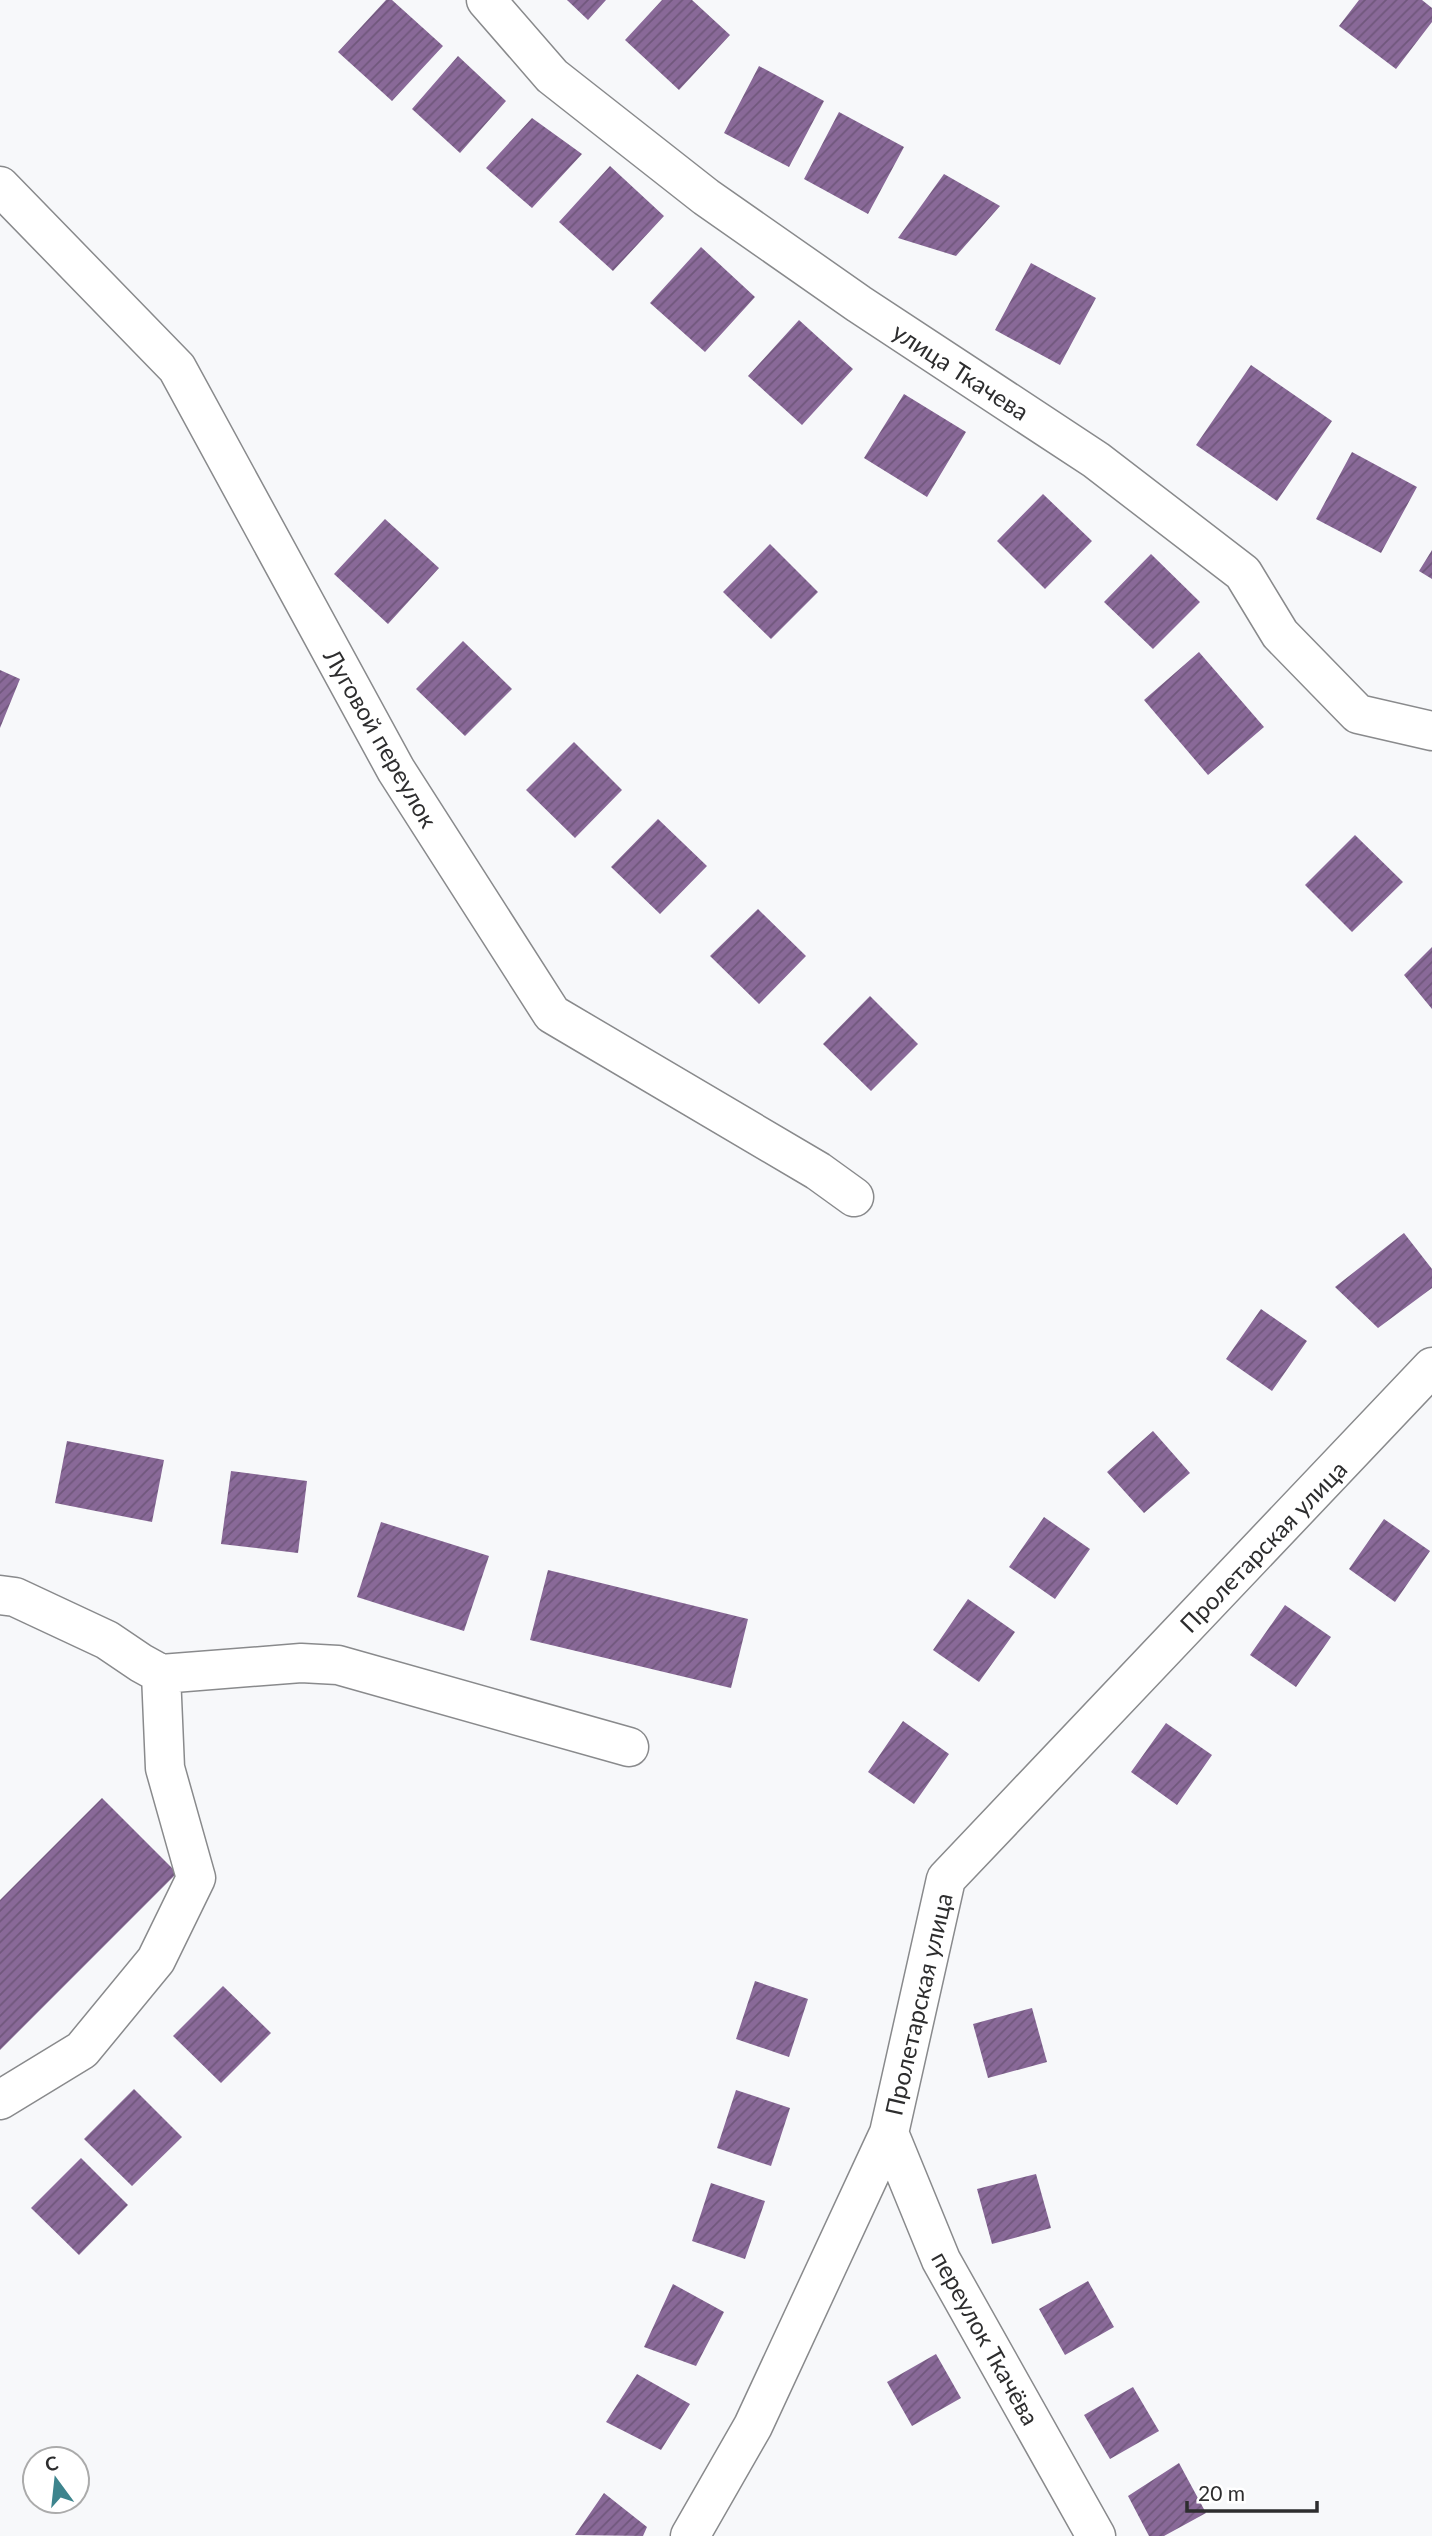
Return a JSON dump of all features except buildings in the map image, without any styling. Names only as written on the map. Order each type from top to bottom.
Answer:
[{"type":"street","name":"улица Ткачева","points":[[486,0],[552,76],[706,197],[859,304],[1096,460],[1243,573],[1280,634],[1358,714],[1432,731]]},
{"type":"street","name":"Луговой переулок","points":[[0,186],[177,368],[396,771],[552,1014],[818,1171],[854,1197]]},
{"type":"street","name":"Пролетарская улица","points":[[690,2536],[753,2426],[888,2133],[946,1879],[1432,1367]]},
{"type":"street","points":[[0,1595],[15,1597],[107,1640],[161,1674],[301,1663],[338,1665],[629,1747]]},
{"type":"street","points":[[0,2099],[82,2050],[156,1960],[196,1878],[164,1768],[161,1674]]},
{"type":"street","name":"переулок Ткачёва","points":[[888,2133],[941,2260],[1096,2536]]}]
